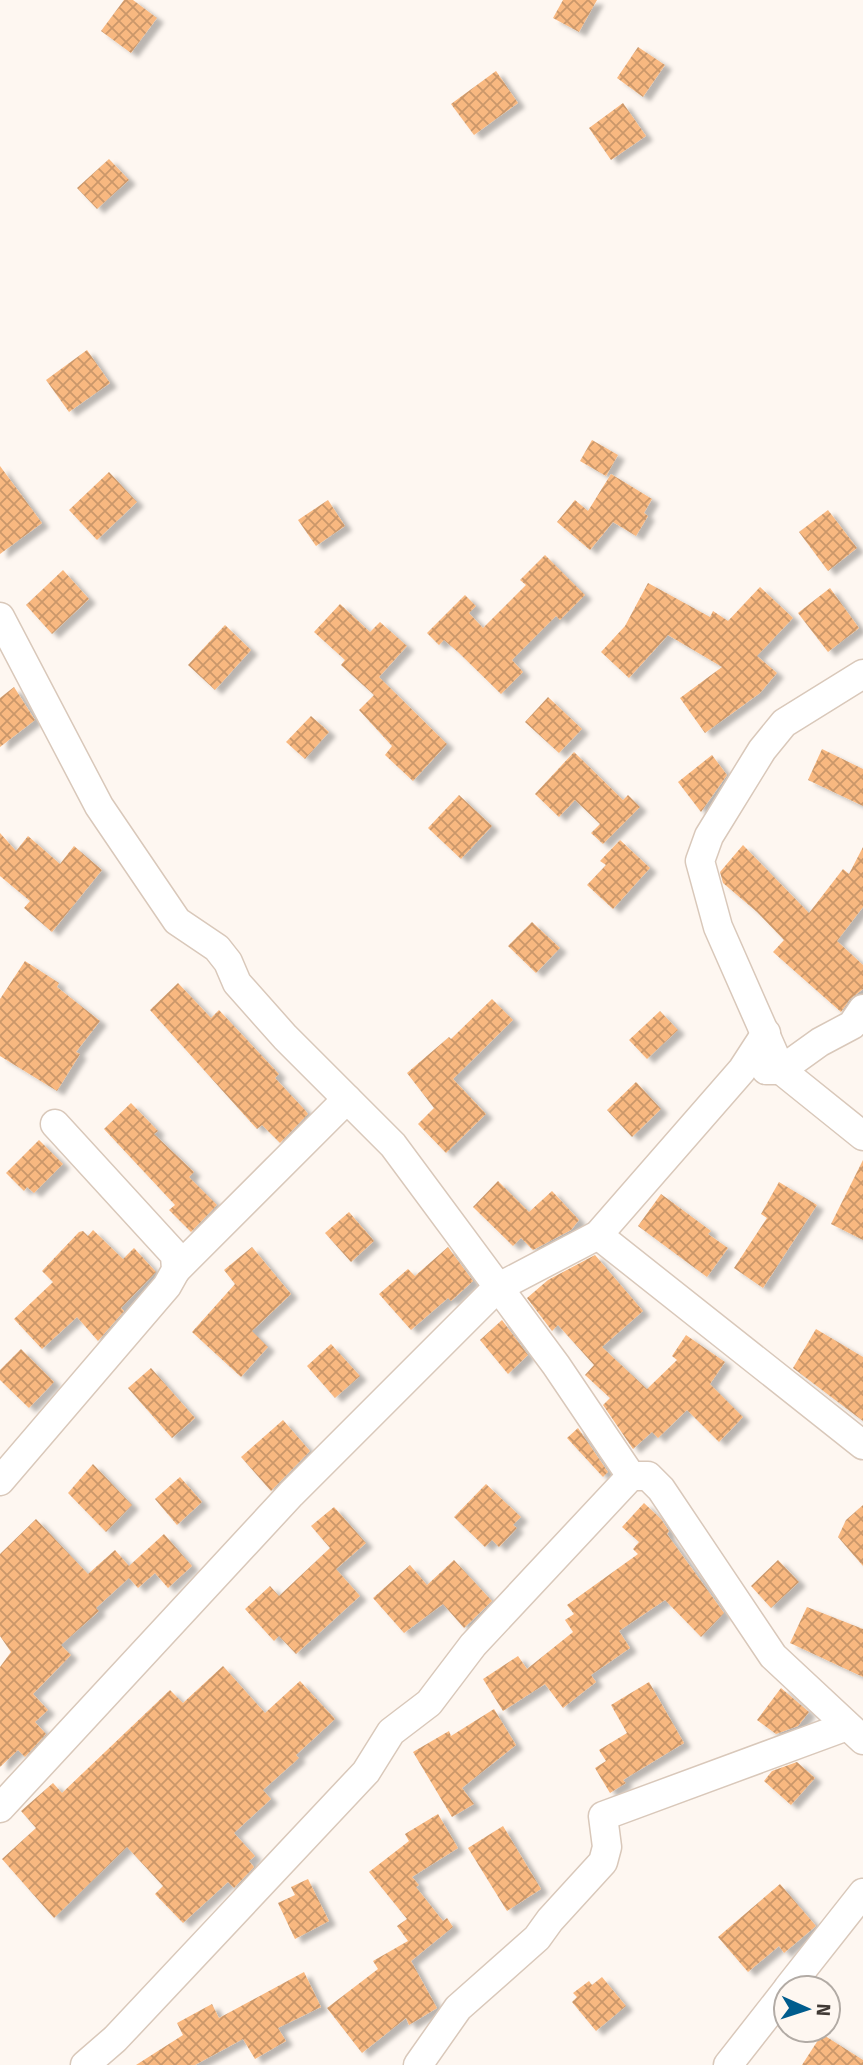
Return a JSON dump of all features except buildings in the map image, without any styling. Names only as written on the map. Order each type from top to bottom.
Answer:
[{"type":"street","points":[[0,617],[99,806],[177,921],[216,948],[228,962],[237,983],[285,1037],[393,1145],[556,1365],[631,1476]]},
{"type":"street","points":[[863,674],[784,723],[762,750],[722,814],[709,836],[700,862],[718,927],[781,1070],[863,1136]]},
{"type":"street","points":[[742,1070],[781,1070],[820,1042],[852,1025],[863,1009]]},
{"type":"street","points":[[0,1808],[290,1494],[497,1288],[598,1235],[742,1070],[766,1032]]},
{"type":"street","points":[[0,1481],[167,1286],[176,1270],[347,1099]]},
{"type":"street","points":[[55,1124],[175,1255],[176,1270]]},
{"type":"street","points":[[598,1235],[863,1445]]},
{"type":"street","points":[[85,2065],[115,2039],[366,1772],[391,1732],[429,1703],[473,1645],[631,1476],[648,1476],[661,1489],[773,1656],[855,1733],[603,1816],[607,1847],[603,1862],[537,1938],[458,2008],[418,2065]]},
{"type":"street","points":[[800,1974],[863,1893]]},
{"type":"street","points":[[728,2065],[772,2009]]}]
